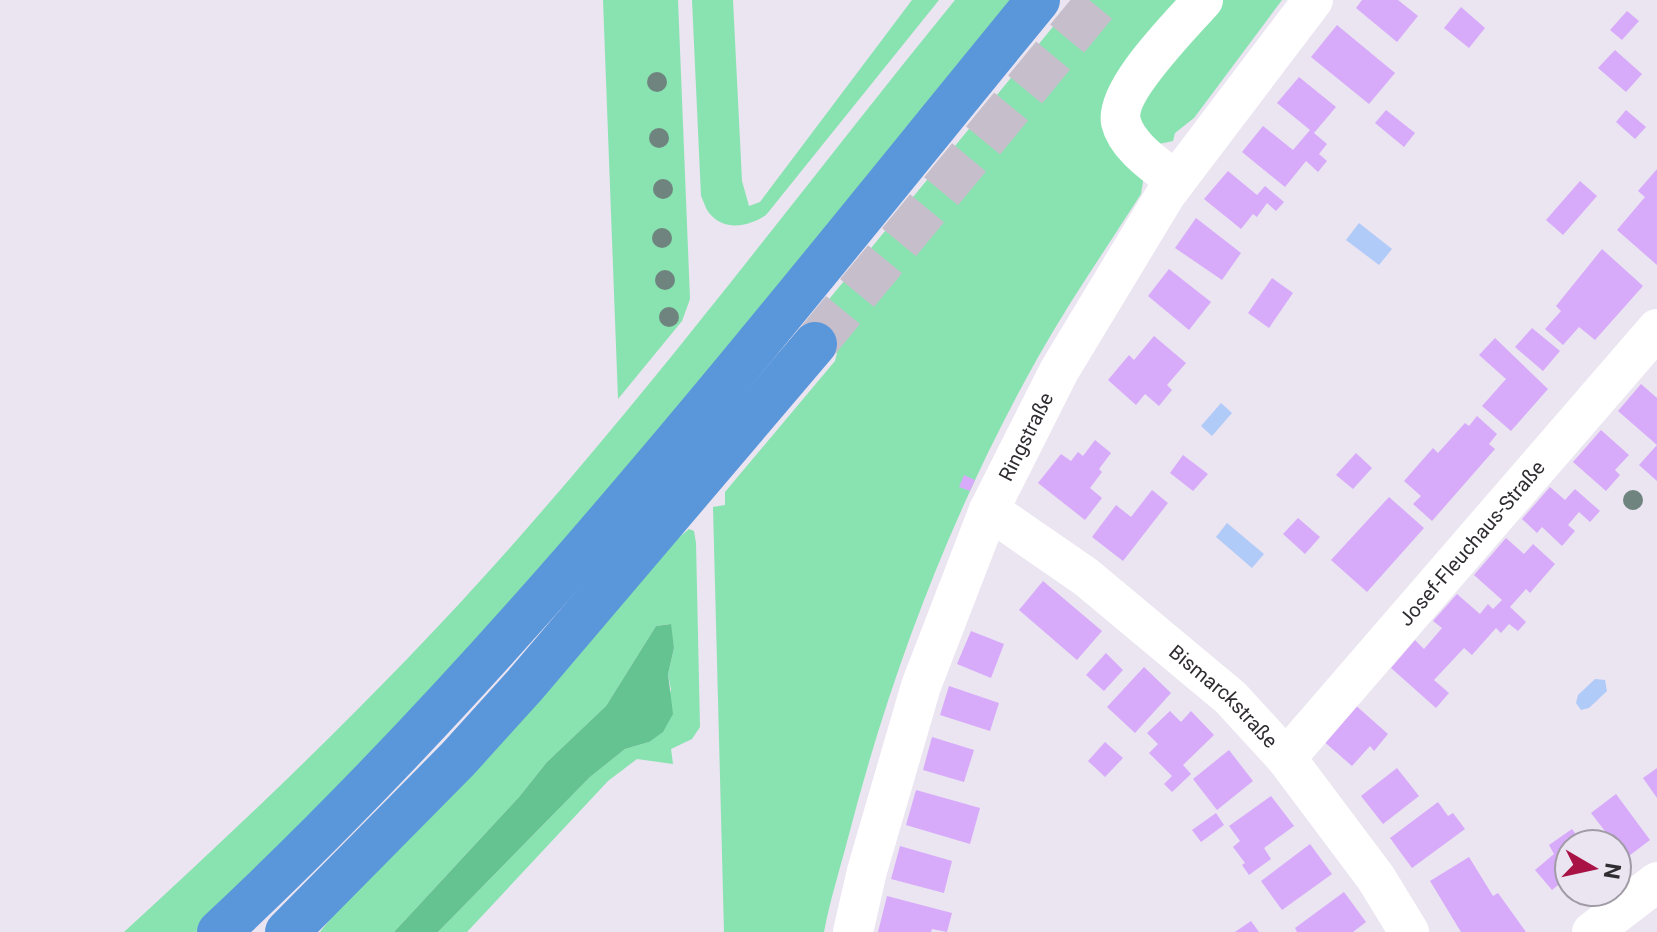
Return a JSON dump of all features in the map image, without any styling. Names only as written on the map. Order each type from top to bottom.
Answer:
[{"type":"highway","points":[[219,932],[287,867],[493,653],[615,513],[1038,0]]},
{"type":"highway","points":[[287,932],[458,759],[525,685],[815,344]]},
{"type":"street","points":[[1176,181],[1135,145],[1121,121],[1121,109],[1125,97],[1145,68],[1203,0]]},
{"type":"street","name":"Ringstraße","points":[[853,932],[867,871],[921,686],[989,510],[1059,371],[1176,181],[1313,0]]},
{"type":"street","name":"Josef-Fleuchaus-Straße","points":[[1286,758],[1657,329]]},
{"type":"street","name":"Bismarckstraße","points":[[989,510],[1086,577],[1231,698],[1286,758],[1376,878],[1409,932]]},
{"type":"street","points":[[1592,932],[1657,882]]},
{"type":"green space","points":[[603,0],[678,0],[690,299],[682,321],[618,399]]},
{"type":"green space","points":[[692,0],[733,0],[742,181],[749,206],[760,202],[912,0],[939,0],[766,215],[753,222],[730,225],[716,220],[701,196]]},
{"type":"green space","points":[[955,0],[1019,0],[551,561],[283,848],[196,932],[124,932],[336,731],[488,573],[696,326]]},
{"type":"green space","points":[[1075,0],[1189,0],[1132,66],[1143,182],[1141,194],[1037,359],[952,532],[927,592],[884,714],[824,932],[724,932],[713,507],[725,505],[725,492],[835,361],[837,353],[807,326]]},
{"type":"green space","points":[[1219,0],[1282,0],[1194,118],[1175,133],[1173,141],[1159,144],[1139,129],[1137,103]]},
{"type":"green space","points":[[689,529],[694,531],[696,543],[700,727],[692,739],[671,749],[673,764],[637,759],[608,781],[467,932],[438,932],[590,777],[625,749],[649,742],[671,690],[668,674],[674,648],[670,624],[656,626],[606,706],[547,762],[519,797],[394,932],[320,932],[342,904]]},
{"type":"green space","points":[[671,624],[674,648],[668,674],[673,714],[663,732],[649,742],[625,749],[590,777],[438,932],[394,932],[519,797],[547,762],[606,706],[656,626]]},
{"type":"water","points":[[1359,223],[1392,249],[1379,265],[1346,240]]},
{"type":"water","points":[[1221,403],[1232,413],[1212,436],[1201,426]]},
{"type":"water","points":[[1227,523],[1264,554],[1252,568],[1216,537]]},
{"type":"water","points":[[1595,679],[1605,680],[1607,691],[1589,708],[1581,710],[1576,703],[1578,695]]},
{"type":"building","points":[[1362,0],[1398,0],[1418,16],[1397,42],[1356,8]]},
{"type":"building","points":[[1461,7],[1485,28],[1469,48],[1444,28]]},
{"type":"building","points":[[1627,11],[1639,21],[1622,40],[1610,30]]},
{"type":"building","points":[[1337,25],[1395,73],[1369,104],[1311,57]]},
{"type":"building","points":[[1615,50],[1642,74],[1626,92],[1598,68]]},
{"type":"building","points":[[1299,77],[1336,107],[1314,133],[1327,144],[1319,154],[1327,161],[1318,172],[1306,161],[1285,187],[1242,152],[1263,126],[1293,150],[1310,130],[1277,103]]},
{"type":"building","points":[[1386,110],[1415,133],[1404,147],[1375,123]]},
{"type":"building","points":[[1626,110],[1646,127],[1635,139],[1616,122]]},
{"type":"building","points":[[1657,169],[1657,265],[1617,230],[1645,197],[1638,191]]},
{"type":"building","points":[[1228,171],[1257,195],[1265,186],[1284,202],[1276,211],[1267,203],[1257,217],[1253,214],[1241,229],[1204,199]]},
{"type":"building","points":[[1580,181],[1597,196],[1563,235],[1546,220]]},
{"type":"building","points":[[1196,218],[1241,253],[1222,280],[1175,248]]},
{"type":"building","points":[[1602,249],[1643,286],[1595,340],[1579,327],[1563,345],[1545,329],[1561,311],[1556,306]]},
{"type":"building","points":[[1169,269],[1211,302],[1189,330],[1148,296]]},
{"type":"building","points":[[1272,278],[1293,293],[1269,328],[1248,313]]},
{"type":"building","points":[[1532,328],[1560,351],[1543,371],[1515,347]]},
{"type":"building","points":[[1154,336],[1186,363],[1167,385],[1172,390],[1159,406],[1145,394],[1136,405],[1108,380],[1129,355],[1134,360]]},
{"type":"building","points":[[1495,338],[1548,389],[1511,431],[1482,406],[1506,379],[1479,355]]},
{"type":"building","points":[[1641,384],[1657,398],[1657,445],[1618,411]]},
{"type":"building","points":[[1477,416],[1497,434],[1489,444],[1495,449],[1432,521],[1413,504],[1421,496],[1404,481],[1433,448],[1438,453],[1465,423],[1469,426]]},
{"type":"building","points":[[1601,430],[1629,455],[1615,470],[1620,475],[1606,491],[1573,462]]},
{"type":"building","points":[[1095,440],[1111,453],[1090,488],[1102,498],[1085,520],[1038,483],[1061,454],[1071,461],[1078,452],[1083,456]]},
{"type":"building","points":[[1657,445],[1657,481],[1639,465]]},
{"type":"building","points":[[1356,453],[1372,468],[1353,489],[1336,475]]},
{"type":"building","points":[[1183,455],[1208,474],[1193,491],[1170,473]]},
{"type":"building","points":[[964,475],[975,480],[970,491],[959,487]]},
{"type":"building","points":[[1550,487],[1565,500],[1575,489],[1600,511],[1590,522],[1579,512],[1568,525],[1575,531],[1562,546],[1542,527],[1537,533],[1522,519]]},
{"type":"building","points":[[1152,490],[1168,503],[1123,561],[1092,537],[1116,505],[1131,517]]},
{"type":"building","points":[[1389,497],[1424,528],[1367,592],[1331,560]]},
{"type":"building","points":[[1298,518],[1320,537],[1305,554],[1283,534]]},
{"type":"building","points":[[1506,538],[1524,554],[1533,544],[1555,564],[1530,593],[1526,589],[1510,607],[1526,622],[1518,631],[1509,624],[1501,633],[1496,628],[1472,655],[1464,648],[1434,680],[1449,693],[1436,708],[1391,668],[1415,640],[1424,649],[1442,628],[1433,621],[1457,594],[1480,614],[1488,604],[1493,609],[1502,600],[1474,575]]},
{"type":"building","points":[[1043,581],[1102,631],[1077,660],[1019,610]]},
{"type":"building","points":[[971,631],[1004,644],[991,678],[957,664]]},
{"type":"building","points":[[1106,653],[1123,670],[1104,691],[1086,675]]},
{"type":"building","points":[[1144,667],[1171,693],[1135,733],[1107,707]]},
{"type":"building","points":[[949,686],[999,703],[990,731],[940,715]]},
{"type":"building","points":[[1353,703],[1388,734],[1374,751],[1370,746],[1352,766],[1321,739]]},
{"type":"building","points":[[1170,711],[1181,722],[1191,711],[1214,735],[1183,765],[1191,774],[1172,792],[1164,784],[1172,776],[1149,753],[1158,744],[1147,733]]},
{"type":"building","points":[[932,737],[974,750],[964,782],[923,770]]},
{"type":"building","points":[[1105,742],[1123,758],[1105,777],[1088,761]]},
{"type":"building","points":[[1229,750],[1253,781],[1217,810],[1193,779]]},
{"type":"building","points":[[1397,768],[1419,796],[1383,824],[1361,796]]},
{"type":"building","points":[[1657,768],[1657,798],[1643,778]]},
{"type":"building","points":[[916,790],[980,808],[970,844],[906,825]]},
{"type":"building","points":[[1616,794],[1650,840],[1633,853],[1633,828],[1603,828],[1591,813]]},
{"type":"building","points":[[1271,796],[1294,826],[1264,848],[1271,859],[1249,875],[1242,865],[1245,863],[1233,847],[1240,841],[1229,826]]},
{"type":"building","points":[[1438,802],[1448,816],[1453,813],[1465,829],[1412,868],[1390,838]]},
{"type":"building","points":[[1216,813],[1224,825],[1201,842],[1192,830]]},
{"type":"building","points":[[1310,844],[1332,874],[1282,910],[1261,881]]},
{"type":"building","points":[[900,846],[952,861],[944,893],[891,879]]},
{"type":"building","points":[[1553,855],[1553,889],[1552,890],[1535,870]]},
{"type":"building","points":[[1469,857],[1493,896],[1498,893],[1526,932],[1461,932],[1430,881]]},
{"type":"building","points":[[1344,892],[1366,922],[1353,932],[1297,932],[1295,928]]},
{"type":"building","points":[[887,896],[952,913],[947,932],[932,929],[931,932],[878,932]]},
{"type":"building","points":[[1251,921],[1259,932],[1235,932]]},
{"type":"tunnel","points":[[815,344],[1099,0]]}]
